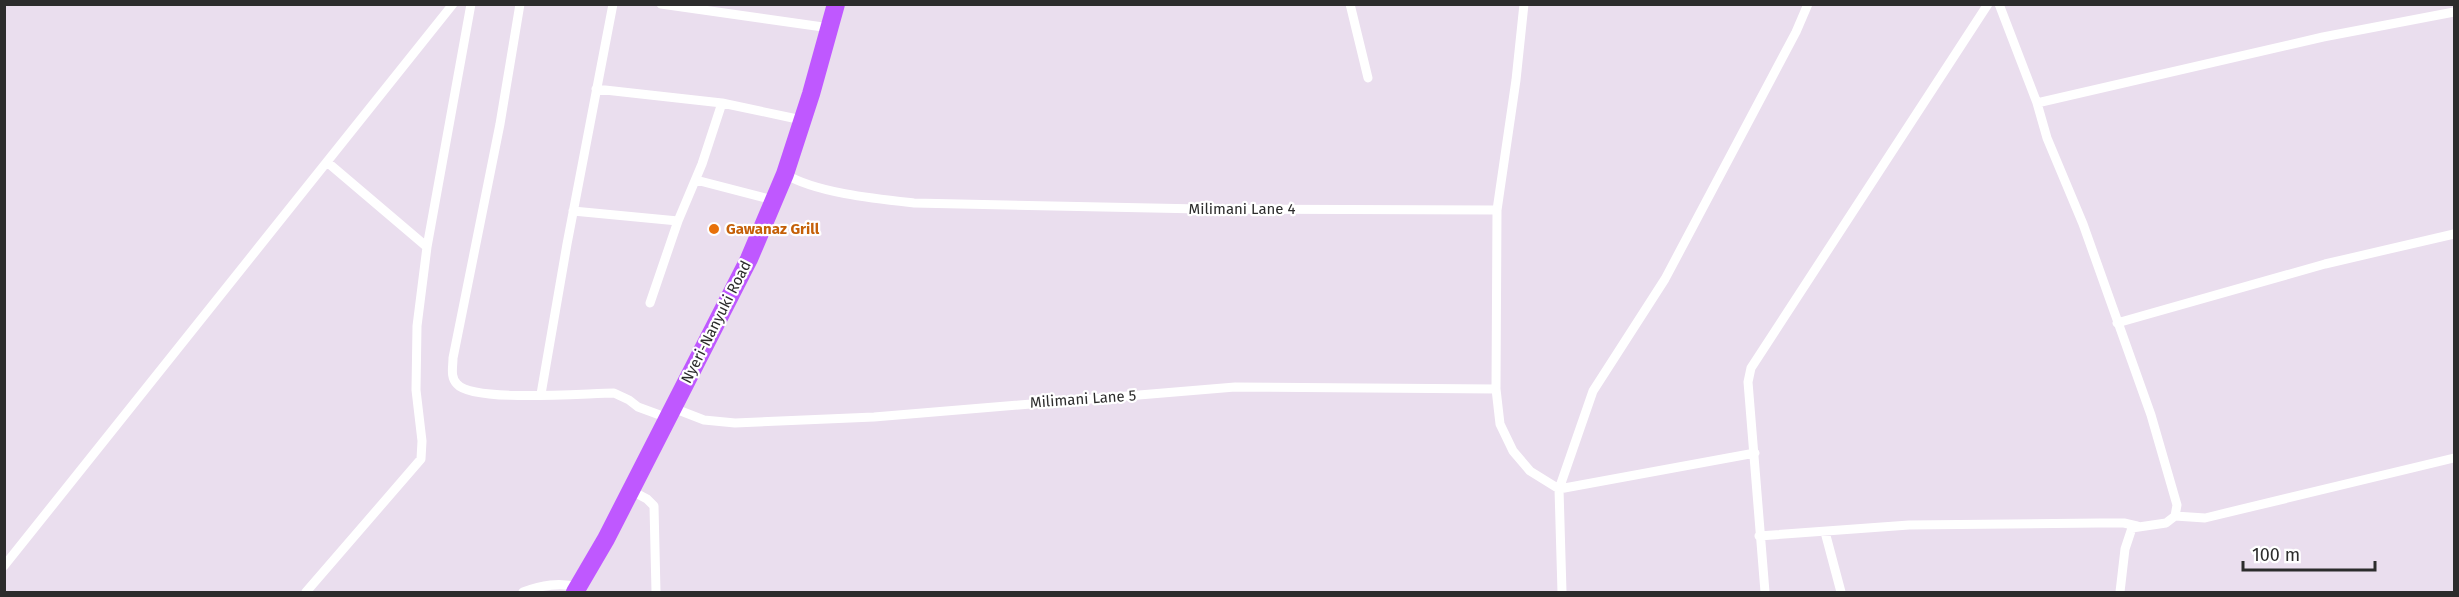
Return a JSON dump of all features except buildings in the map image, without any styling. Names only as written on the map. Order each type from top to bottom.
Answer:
[{"type":"highway","name":"Nyeri-Nanyuki Road","points":[[577,590],[731,295],[773,200],[802,120],[836,4]]},
{"type":"street","points":[[4,566],[453,4]]},
{"type":"street","points":[[306,592],[421,459],[422,441],[416,390],[417,326],[427,247],[471,4]]},
{"type":"street","name":"Milimani Lane 5","points":[[520,4],[500,124],[453,358],[452,376],[456,384],[470,392],[485,395],[614,393],[638,407],[704,420],[735,423],[874,417],[1235,387],[1496,389]]},
{"type":"street","points":[[541,394],[613,4]]},
{"type":"street","points":[[661,4],[830,28]]},
{"type":"street","points":[[1350,4],[1368,78]]},
{"type":"street","points":[[1524,4],[1516,80],[1497,210],[1496,389],[1500,424],[1513,451],[1530,471],[1559,489],[1755,453]]},
{"type":"street","points":[[1562,592],[1559,489],[1593,391],[1665,279],[1796,32],[1808,4]]},
{"type":"street","points":[[1765,592],[1749,382],[1754,362],[1988,4]]},
{"type":"street","points":[[1999,4],[2048,138],[2083,224],[2151,415],[2177,505],[2175,516]]},
{"type":"street","points":[[2037,103],[2323,37],[2454,12]]},
{"type":"street","points":[[596,89],[722,103],[802,120]]},
{"type":"street","points":[[650,303],[722,103]]},
{"type":"street","points":[[327,162],[427,247]]},
{"type":"street","name":"Milimani Lane 4","points":[[784,174],[809,185],[885,200],[915,203],[1201,209],[1497,210]]},
{"type":"street","points":[[696,180],[773,200]]},
{"type":"street","points":[[573,211],[678,221]]},
{"type":"street","points":[[2117,323],[2325,264],[2454,234]]},
{"type":"street","points":[[1759,536],[1909,525],[2108,523],[2137,526],[2166,523],[2175,516],[2205,518],[2454,458]]},
{"type":"street","points":[[630,490],[648,499],[654,506],[656,592]]},
{"type":"street","points":[[2120,592],[2127,539],[2132,528],[2137,526]]},
{"type":"street","points":[[1825,532],[1841,592]]},
{"type":"street","points":[[523,592],[547,584],[560,583],[577,590]]},
{"type":"place","name":"Gawanaz Grill","points":[[714,229]]}]
